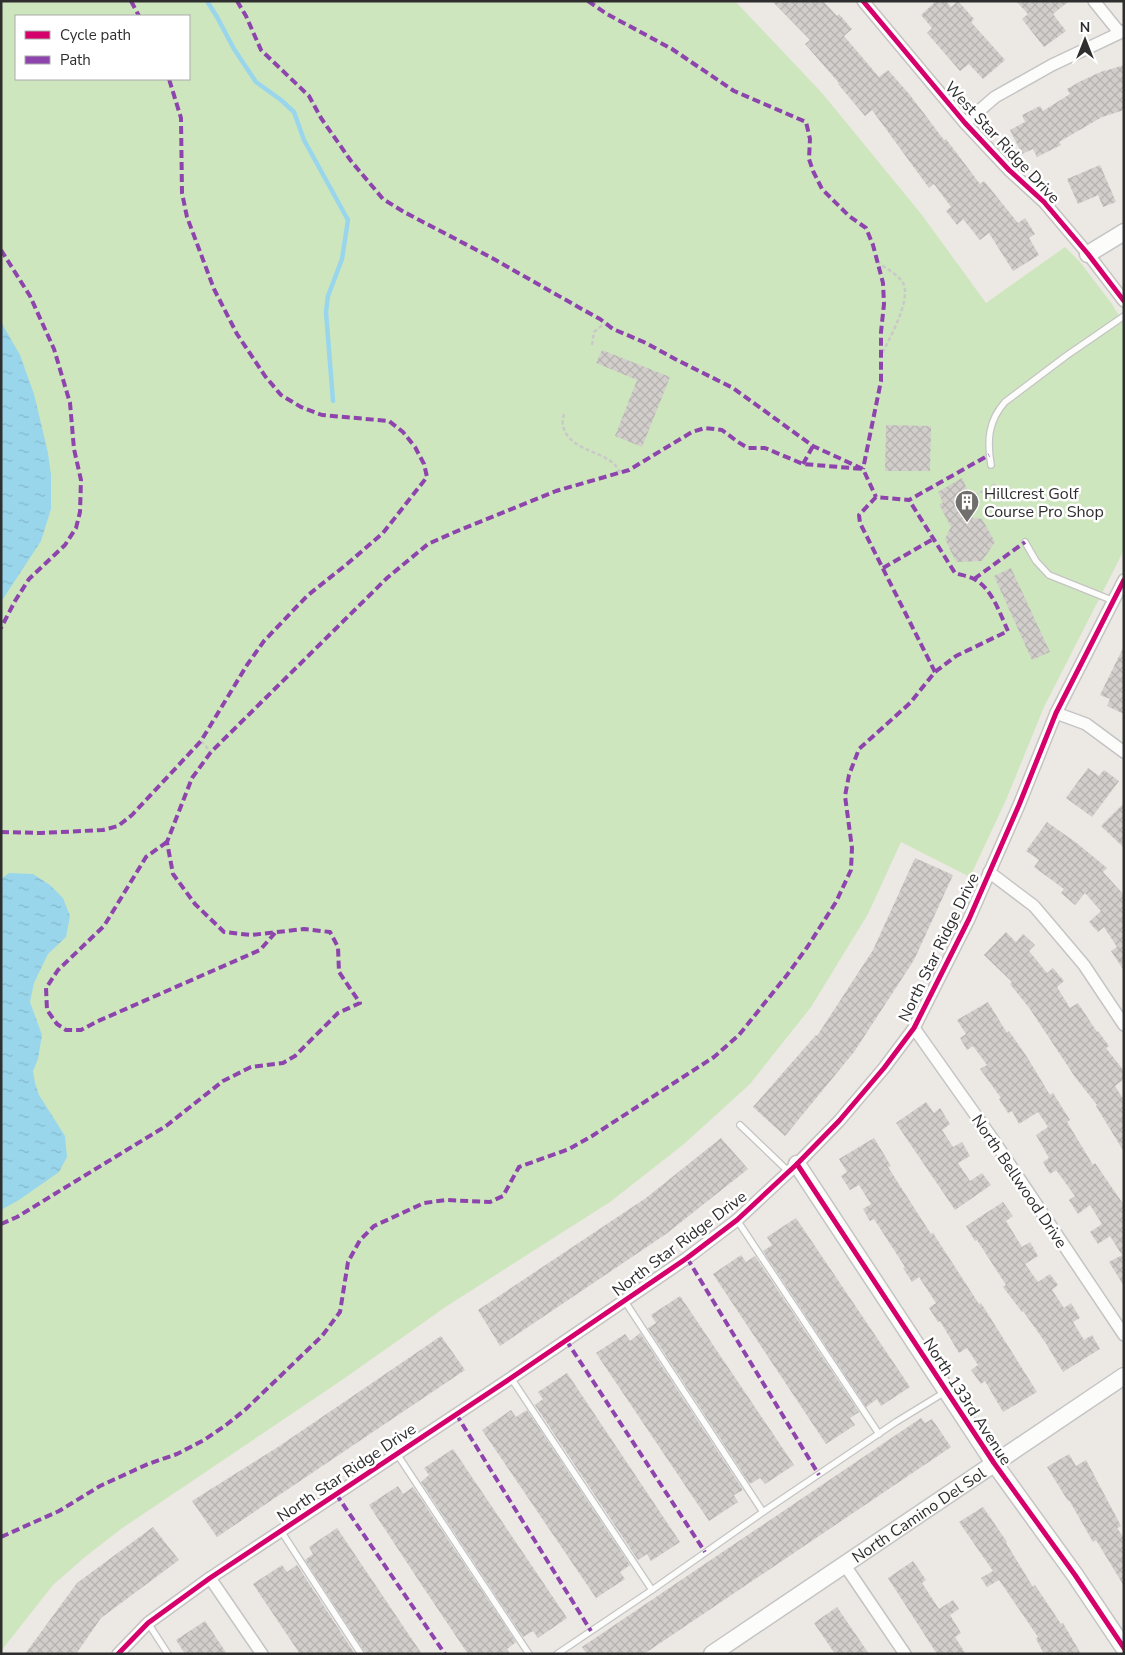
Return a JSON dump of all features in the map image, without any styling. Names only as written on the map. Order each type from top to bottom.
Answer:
[{"type":"street","name":"West Star Ridge Drive","points":[[863,1],[965,123],[1009,170],[1044,202],[1088,254],[1124,301]]},
{"type":"street","points":[[965,123],[996,97],[1052,64],[1121,32],[1094,1]]},
{"type":"street","points":[[1088,254],[1124,232]]},
{"type":"street","name":"North Star Ridge Drive","points":[[118,1654],[148,1623],[210,1578],[511,1378],[687,1258],[737,1220],[793,1168],[839,1121],[884,1068],[914,1028],[969,919],[1019,805],[1056,712],[1124,580]]},
{"type":"street","points":[[1056,712],[1086,724],[1124,752]]},
{"type":"street","points":[[989,872],[1034,906],[1084,965],[1124,1026]]},
{"type":"street","name":"North Bellwood Drive","points":[[914,1028],[994,1141],[1124,1335]]},
{"type":"street","name":"North 133rd Avenue","points":[[793,1168],[947,1391],[994,1463],[1075,1575],[1124,1648]]},
{"type":"street","name":"North Camino Del Sol","points":[[712,1654],[1124,1376]]},
{"type":"street","points":[[844,1564],[904,1654]]},
{"type":"street","points":[[210,1578],[262,1654]]},
{"type":"lane","points":[[991,465],[988,448],[989,434],[993,420],[1000,408],[1066,356],[1124,316]]},
{"type":"lane","points":[[1025,542],[1036,561],[1048,575],[1114,601]]},
{"type":"lane","points":[[740,1125],[793,1168]]},
{"type":"lane","points":[[737,1220],[879,1434]]},
{"type":"lane","points":[[624,1300],[762,1512]]},
{"type":"lane","points":[[511,1378],[652,1590]]},
{"type":"lane","points":[[557,1654],[762,1512],[947,1391]]},
{"type":"lane","points":[[397,1454],[529,1654]]},
{"type":"lane","points":[[281,1531],[361,1654]]},
{"type":"lane","points":[[148,1623],[168,1654]]},
{"type":"path","points":[[877,262],[897,275],[904,285],[904,300],[900,316],[882,356]]},
{"type":"path","points":[[592,345],[594,332],[605,323]]},
{"type":"path","points":[[564,414],[563,426],[572,441],[608,460],[620,473]]},
{"type":"path","points":[[963,502],[996,484]]},
{"type":"path","points":[[201,741],[211,752]]},
{"type":"green space","points":[[1,1],[735,1],[822,93],[922,215],[986,303],[1065,247],[1080,262],[1112,304],[1124,324],[1124,550],[1044,707],[1006,800],[970,877],[901,842],[868,914],[811,1007],[750,1084],[684,1144],[610,1202],[447,1306],[342,1380],[121,1529],[53,1585],[1,1651]]},
{"type":"water","points":[[1,322],[20,355],[34,394],[48,453],[51,475],[51,509],[41,541],[1,602]]},
{"type":"water","points":[[9,873],[33,874],[50,885],[63,898],[70,916],[66,937],[48,954],[34,983],[30,1002],[42,1035],[38,1059],[33,1071],[35,1083],[39,1095],[65,1136],[67,1157],[59,1172],[1,1210],[1,879]]},
{"type":"building","points":[[772,1],[823,1],[837,16],[839,14],[852,29],[844,36],[879,77],[888,70],[910,95],[944,140],[946,139],[980,184],[984,181],[1018,223],[1025,218],[1035,234],[1029,238],[1039,255],[1013,271],[989,233],[980,240],[963,219],[957,225],[946,211],[951,207],[934,184],[929,188],[872,110],[865,116],[805,44],[810,40]]},
{"type":"building","points":[[936,1],[946,1],[951,7],[958,1],[974,19],[971,22],[1005,60],[983,79],[969,64],[960,71],[927,33],[932,28],[921,15]]},
{"type":"building","points":[[1016,1],[1069,1],[1053,14],[1066,31],[1044,47],[1022,19],[1028,14]]},
{"type":"building","points":[[1124,65],[1124,110],[1102,117],[1059,142],[1061,145],[1037,157],[1033,149],[1022,154],[1010,130],[1025,122],[1022,115],[1040,106],[1043,111],[1070,94],[1067,89],[1081,81],[1105,70]]},
{"type":"building","points":[[1100,165],[1116,202],[1103,207],[1098,195],[1078,204],[1067,179]]},
{"type":"building","points":[[602,350],[670,377],[642,447],[615,436],[637,380],[596,363]]},
{"type":"building","points":[[886,425],[931,426],[930,471],[885,471]]},
{"type":"building","name":"Hillcrest Golf Course Pro Shop","points":[[962,478],[967,489],[958,493],[973,518],[982,519],[995,542],[982,561],[956,562],[945,539],[951,527],[939,504],[943,503],[938,492]]},
{"type":"building","points":[[1011,568],[1050,652],[1032,660],[994,576]]},
{"type":"building","points":[[1124,646],[1124,714],[1107,706],[1110,699],[1100,695]]},
{"type":"building","points":[[1088,768],[1099,776],[1104,770],[1119,781],[1092,817],[1066,798]]},
{"type":"building","points":[[1124,803],[1124,848],[1101,826]]},
{"type":"building","points":[[1047,822],[1107,868],[1103,872],[1124,895],[1124,971],[1111,951],[1117,947],[1104,927],[1098,932],[1089,922],[1101,911],[1085,893],[1075,905],[1061,893],[1064,889],[1034,867],[1039,860],[1026,851]]},
{"type":"building","points":[[915,858],[953,875],[914,960],[854,1052],[785,1136],[753,1107],[817,1036],[873,950]]},
{"type":"building","points":[[1006,932],[1016,942],[1023,934],[1035,945],[1029,951],[1047,973],[1053,968],[1064,981],[1057,987],[1070,1008],[1078,1003],[1097,1032],[1109,1046],[1106,1048],[1124,1071],[1124,1079],[1115,1086],[1124,1100],[1124,1152],[1097,1105],[1075,1077],[1030,1009],[1010,984],[1012,982],[984,955]]},
{"type":"building","points":[[988,1002],[1007,1033],[1009,1031],[1027,1057],[1050,1095],[1053,1093],[1070,1120],[1067,1122],[1093,1165],[1095,1163],[1124,1205],[1124,1286],[1109,1262],[1122,1255],[1110,1236],[1098,1244],[1090,1232],[1102,1224],[1090,1205],[1078,1214],[1069,1200],[1075,1196],[1056,1170],[1050,1174],[1043,1162],[1049,1158],[1036,1135],[1048,1127],[1038,1112],[1019,1124],[1012,1111],[1008,1113],[999,1099],[1001,1098],[980,1069],[987,1065],[973,1046],[967,1050],[960,1038],[966,1034],[957,1020]]},
{"type":"building","points":[[926,1102],[934,1113],[940,1108],[950,1124],[942,1130],[953,1147],[962,1142],[970,1156],[958,1163],[970,1181],[982,1173],[991,1185],[955,1210],[896,1123]]},
{"type":"building","points":[[721,1138],[748,1169],[666,1234],[500,1346],[478,1310],[646,1198]]},
{"type":"building","points":[[874,1138],[891,1166],[888,1167],[911,1203],[979,1304],[981,1303],[1037,1392],[1003,1412],[985,1381],[981,1384],[971,1370],[978,1365],[967,1348],[959,1353],[940,1321],[938,1322],[929,1308],[936,1303],[919,1277],[912,1282],[903,1268],[905,1267],[874,1219],[870,1221],[863,1209],[871,1204],[859,1185],[850,1190],[841,1176],[847,1172],[839,1159]]},
{"type":"building","points":[[1003,1202],[1013,1216],[1006,1221],[1022,1247],[1030,1242],[1038,1256],[1025,1264],[1038,1282],[1050,1274],[1058,1285],[1052,1290],[1064,1308],[1071,1303],[1080,1318],[1073,1322],[1084,1340],[1092,1335],[1100,1349],[1063,1372],[1045,1342],[1003,1287],[1006,1285],[966,1226]]},
{"type":"building","points":[[796,1218],[910,1387],[881,1406],[877,1399],[866,1407],[763,1251],[772,1245],[767,1237]]},
{"type":"building","points":[[741,1255],[746,1262],[755,1256],[859,1412],[850,1418],[855,1425],[826,1444],[713,1274]]},
{"type":"building","points":[[680,1296],[794,1465],[765,1484],[760,1478],[750,1484],[648,1328],[656,1323],[651,1315]]},
{"type":"building","points":[[640,1333],[743,1490],[734,1495],[738,1502],[709,1521],[596,1353],[625,1334],[630,1341]]},
{"type":"building","points":[[441,1336],[465,1370],[217,1537],[192,1501],[278,1447]]},
{"type":"building","points":[[567,1373],[680,1542],[651,1561],[647,1554],[638,1560],[535,1405],[543,1399],[538,1392]]},
{"type":"building","points":[[511,1410],[516,1417],[527,1410],[630,1565],[620,1572],[625,1579],[596,1598],[482,1430]]},
{"type":"building","points":[[921,1418],[925,1423],[932,1419],[951,1447],[644,1654],[587,1654],[582,1647]]},
{"type":"building","points":[[453,1449],[567,1618],[538,1638],[533,1631],[523,1637],[421,1482],[429,1475],[424,1468]]},
{"type":"building","points":[[1069,1454],[1076,1466],[1086,1460],[1121,1526],[1117,1528],[1124,1538],[1124,1586],[1096,1540],[1093,1542],[1069,1500],[1047,1467]]},
{"type":"building","points":[[398,1486],[403,1494],[413,1487],[516,1642],[507,1649],[510,1654],[468,1654],[423,1587],[369,1505]]},
{"type":"building","points":[[983,1507],[1007,1542],[1033,1587],[1035,1585],[1061,1624],[1063,1623],[1081,1654],[1044,1654],[1036,1639],[1038,1637],[999,1580],[987,1587],[981,1578],[993,1571],[959,1522]]},
{"type":"building","points":[[153,1527],[179,1560],[101,1618],[76,1654],[25,1654],[77,1583]]},
{"type":"building","points":[[337,1528],[422,1654],[366,1654],[305,1560],[313,1554],[309,1547]]},
{"type":"building","points":[[913,1561],[926,1580],[922,1583],[939,1609],[953,1600],[959,1609],[950,1615],[961,1633],[955,1637],[966,1654],[937,1654],[888,1578]]},
{"type":"building","points":[[282,1565],[287,1572],[297,1565],[355,1654],[300,1654],[253,1584]]},
{"type":"building","points":[[837,1607],[869,1654],[835,1654],[814,1623]]},
{"type":"building","points":[[205,1621],[227,1654],[185,1654],[176,1640]]},
{"type":"waterway","points":[[207,1],[234,49],[256,82],[294,112],[304,140],[348,220],[342,259],[328,296],[326,312],[333,401]]},
{"type":"marked path","points":[[131,1],[138,15]]},
{"type":"marked path","points":[[237,1],[261,50],[309,96],[321,118],[351,161],[383,199],[600,319],[613,329],[646,343],[733,388],[813,446],[863,469],[876,497]]},
{"type":"marked path","points":[[588,1],[607,14],[672,49],[734,91],[806,122],[810,139],[809,159],[813,171],[822,189],[849,216],[866,228],[873,245],[883,283],[881,381],[863,469]]},
{"type":"marked path","points":[[1,832],[41,833],[103,830],[118,826],[132,815],[201,741],[247,665],[264,641],[307,596],[383,533],[427,477],[424,464],[415,447],[403,432],[389,421],[322,415],[301,407],[281,395],[265,376],[237,334],[214,289],[187,217],[182,193],[181,118],[169,80]]},
{"type":"marked path","points":[[1,250],[30,296],[54,349],[70,403],[74,449],[81,480],[80,512],[76,528],[65,545],[29,579],[1,628]]},
{"type":"marked path","points":[[1,1224],[17,1217],[166,1126],[223,1081],[251,1067],[283,1063],[295,1056],[338,1013],[360,1003],[339,972],[338,947],[330,932],[304,929],[251,935],[224,932],[195,904],[173,874],[167,842],[192,778],[211,752],[387,578],[428,544],[556,491],[629,470],[692,432],[705,428],[722,430],[748,448],[765,448],[803,464],[863,469]]},
{"type":"marked path","points":[[803,464],[813,446]]},
{"type":"marked path","points":[[935,672],[860,523],[859,515],[876,497],[909,500],[989,455]]},
{"type":"marked path","points":[[1,1537],[59,1511],[100,1486],[148,1464],[177,1454],[204,1440],[246,1409],[322,1336],[340,1312],[348,1262],[360,1240],[374,1226],[424,1203],[446,1200],[490,1202],[503,1196],[519,1167],[569,1149],[592,1136],[714,1057],[739,1035],[808,946],[836,902],[851,870],[852,848],[845,796],[849,775],[859,749],[910,703],[935,672],[956,656],[1008,631],[991,595],[974,579],[955,573],[909,500]]},
{"type":"marked path","points":[[883,568],[933,539]]},
{"type":"marked path","points":[[974,579],[1025,542]]},
{"type":"marked path","points":[[167,842],[146,857],[104,926],[58,970],[46,988],[47,1010],[57,1024],[66,1030],[81,1030],[260,950],[275,933]]},
{"type":"marked path","points":[[687,1258],[819,1475]]},
{"type":"marked path","points":[[566,1340],[705,1552]]},
{"type":"marked path","points":[[456,1414],[591,1631]]},
{"type":"marked path","points":[[336,1494],[445,1654]]},
{"type":"cycle path","points":[[863,1],[965,123],[1009,170],[1044,202],[1088,254],[1124,301]]},
{"type":"cycle path","points":[[118,1654],[148,1623],[210,1578],[511,1378],[687,1258],[737,1220],[797,1164],[839,1121],[884,1068],[914,1028],[969,919],[1019,805],[1056,713],[1124,580]]},
{"type":"cycle path","points":[[797,1164],[994,1463],[1075,1575],[1124,1648]]},
{"type":"place","name":"Hillcrest Golf Course Pro Shop","points":[[967,523]]}]
